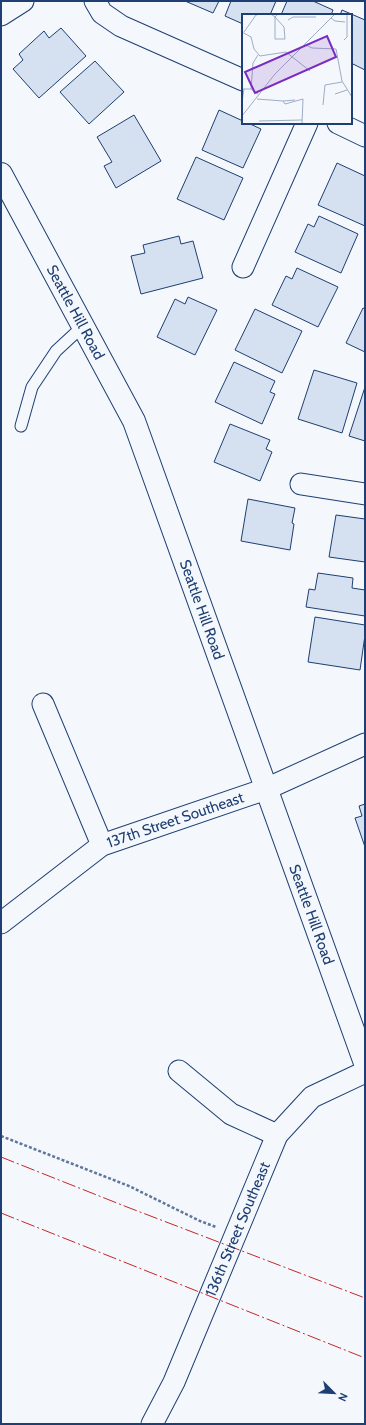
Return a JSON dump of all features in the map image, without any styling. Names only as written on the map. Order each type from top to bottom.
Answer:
[{"type":"main road","name":"Seattle Hill Road","points":[[1,174],[134,421],[365,1063]]},
{"type":"street","points":[[1,15],[24,1]]},
{"type":"street","points":[[95,1],[102,13],[121,26],[242,80]]},
{"type":"street","points":[[243,267],[307,124]]},
{"type":"street","points":[[340,124],[365,136]]},
{"type":"street","points":[[301,484],[365,494]]},
{"type":"street","points":[[43,704],[102,845]]},
{"type":"street","name":"137th Street Southeast","points":[[1,923],[102,845],[266,789],[365,744]]},
{"type":"street","points":[[179,1071],[231,1114],[277,1134]]},
{"type":"street","name":"136th Street Southeast","points":[[152,1424],[174,1382],[277,1134],[312,1097],[365,1072]]},
{"type":"lane","points":[[21,426],[32,387],[56,351],[83,326]]},
{"type":"path","points":[[1,1136],[128,1186],[206,1223],[237,1232]]},
{"type":"building","points":[[185,1],[219,1],[213,13]]},
{"type":"building","points":[[231,1],[276,1],[270,14],[242,14],[242,24],[225,16]]},
{"type":"building","points":[[287,1],[313,1],[333,10],[331,14],[281,14]]},
{"type":"building","points":[[342,10],[351,14],[340,14]]},
{"type":"building","points":[[352,14],[365,20],[365,70],[353,64],[352,66]]},
{"type":"building","points":[[61,28],[86,56],[39,98],[13,69],[23,60],[19,54],[44,31],[49,38]]},
{"type":"building","points":[[95,61],[124,92],[89,124],[60,92]]},
{"type":"building","points":[[219,110],[242,121],[242,124],[250,124],[261,129],[243,168],[202,150]]},
{"type":"building","points":[[134,115],[161,161],[116,188],[104,166],[112,162],[97,137]]},
{"type":"building","points":[[196,157],[243,178],[224,220],[177,199]]},
{"type":"building","points":[[337,163],[365,176],[365,226],[318,205]]},
{"type":"building","points":[[319,216],[358,234],[341,273],[295,252],[308,224],[314,227]]},
{"type":"building","points":[[179,236],[181,244],[193,241],[203,278],[141,294],[131,256],[145,253],[143,245]]},
{"type":"building","points":[[297,268],[338,287],[318,327],[272,305],[286,276],[292,279]]},
{"type":"building","points":[[188,297],[217,310],[195,355],[157,337],[175,299],[185,304]]},
{"type":"building","points":[[363,308],[365,309],[365,352],[346,343]]},
{"type":"building","points":[[255,309],[302,331],[282,373],[235,350]]},
{"type":"building","points":[[234,362],[275,381],[270,392],[275,394],[262,424],[215,402]]},
{"type":"building","points":[[314,370],[357,383],[342,433],[298,419]]},
{"type":"building","points":[[365,387],[365,441],[349,436]]},
{"type":"building","points":[[230,424],[270,440],[266,449],[272,452],[260,481],[214,462]]},
{"type":"building","points":[[248,499],[295,508],[292,523],[294,524],[290,550],[241,541]]},
{"type":"building","points":[[336,515],[365,519],[365,562],[329,557]]},
{"type":"building","points":[[318,573],[353,578],[352,588],[365,590],[365,616],[306,607],[309,589],[315,590]]},
{"type":"building","points":[[315,617],[365,625],[360,670],[308,662]]},
{"type":"building","points":[[365,804],[365,847],[355,818],[362,816],[359,806]]},
{"type":"power","points":[[1,1157],[365,1298]]},
{"type":"power","points":[[1,1213],[365,1358]]}]
